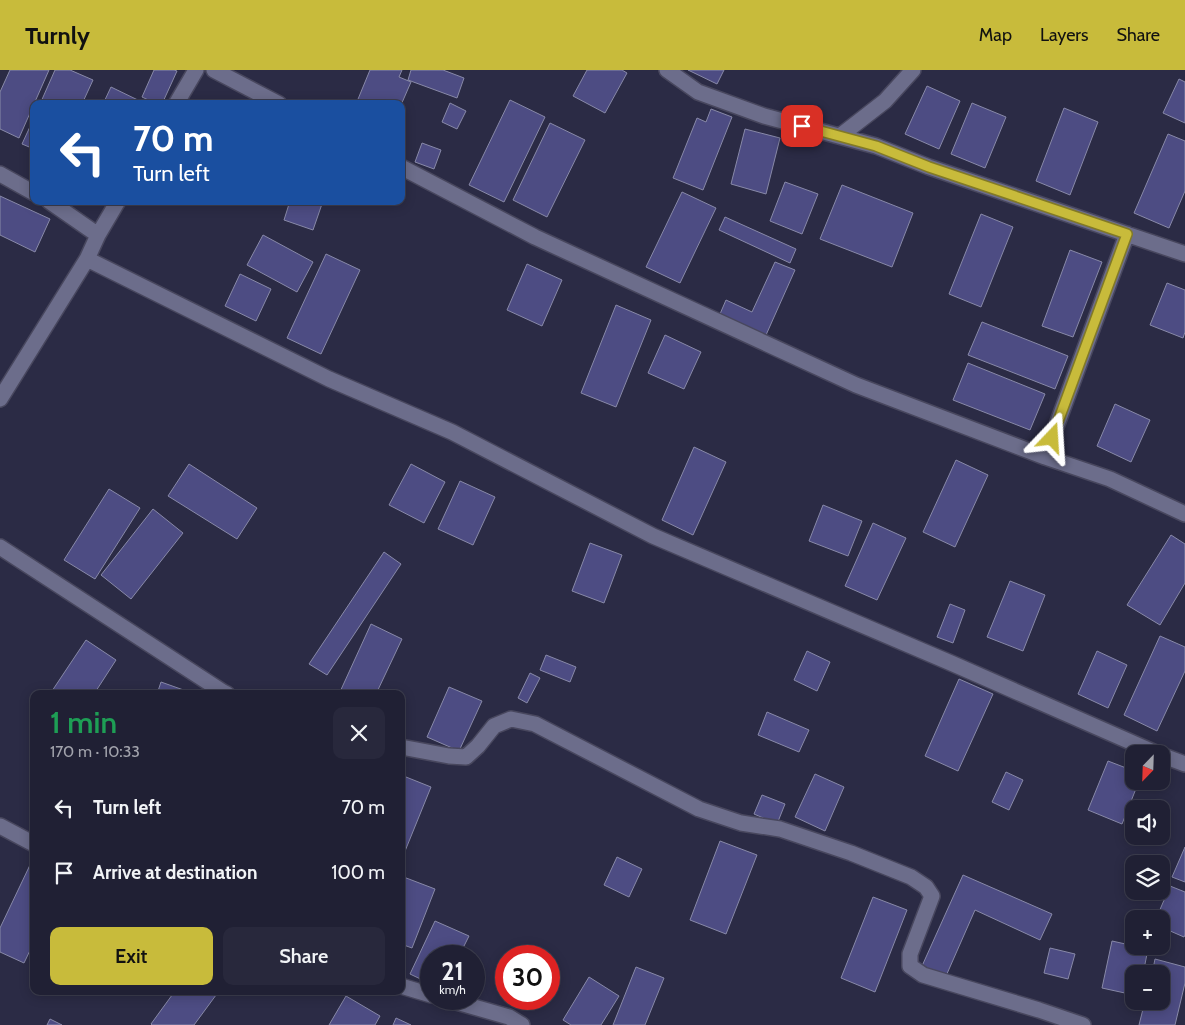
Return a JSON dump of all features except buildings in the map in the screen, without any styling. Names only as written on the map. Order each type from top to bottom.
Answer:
[{"type":"street","points":[[178,100],[196,70]]},
{"type":"street","points":[[214,70],[271,100]]},
{"type":"street","points":[[667,70],[698,92],[764,116],[876,146],[929,167],[1185,254]]},
{"type":"street","points":[[840,136],[885,101],[913,70]]},
{"type":"street","points":[[405,170],[535,237],[856,385],[1045,457],[1110,479],[1185,514]]},
{"type":"street","points":[[0,174],[30,191]]},
{"type":"street","points":[[54,205],[98,235]]},
{"type":"street","points":[[0,399],[87,259],[98,235],[116,205]]},
{"type":"street","points":[[1045,457],[1127,234]]},
{"type":"street","points":[[87,259],[329,379],[452,432],[652,536],[1139,745]]},
{"type":"street","points":[[0,547],[219,690]]},
{"type":"street","points":[[405,748],[466,758],[494,726],[511,719],[536,724],[699,809],[741,823],[780,829],[851,853],[911,877],[926,887],[932,896],[910,954],[910,966],[923,975],[1083,1025]]},
{"type":"street","points":[[1170,758],[1185,764]]},
{"type":"street","points":[[0,826],[30,842]]},
{"type":"street","points":[[405,987],[420,992]]},
{"type":"street","points":[[484,1010],[509,1017],[522,1025]]},
{"type":"route","points":[[802,126],[876,146],[929,167],[1127,234],[1052,438]]}]
